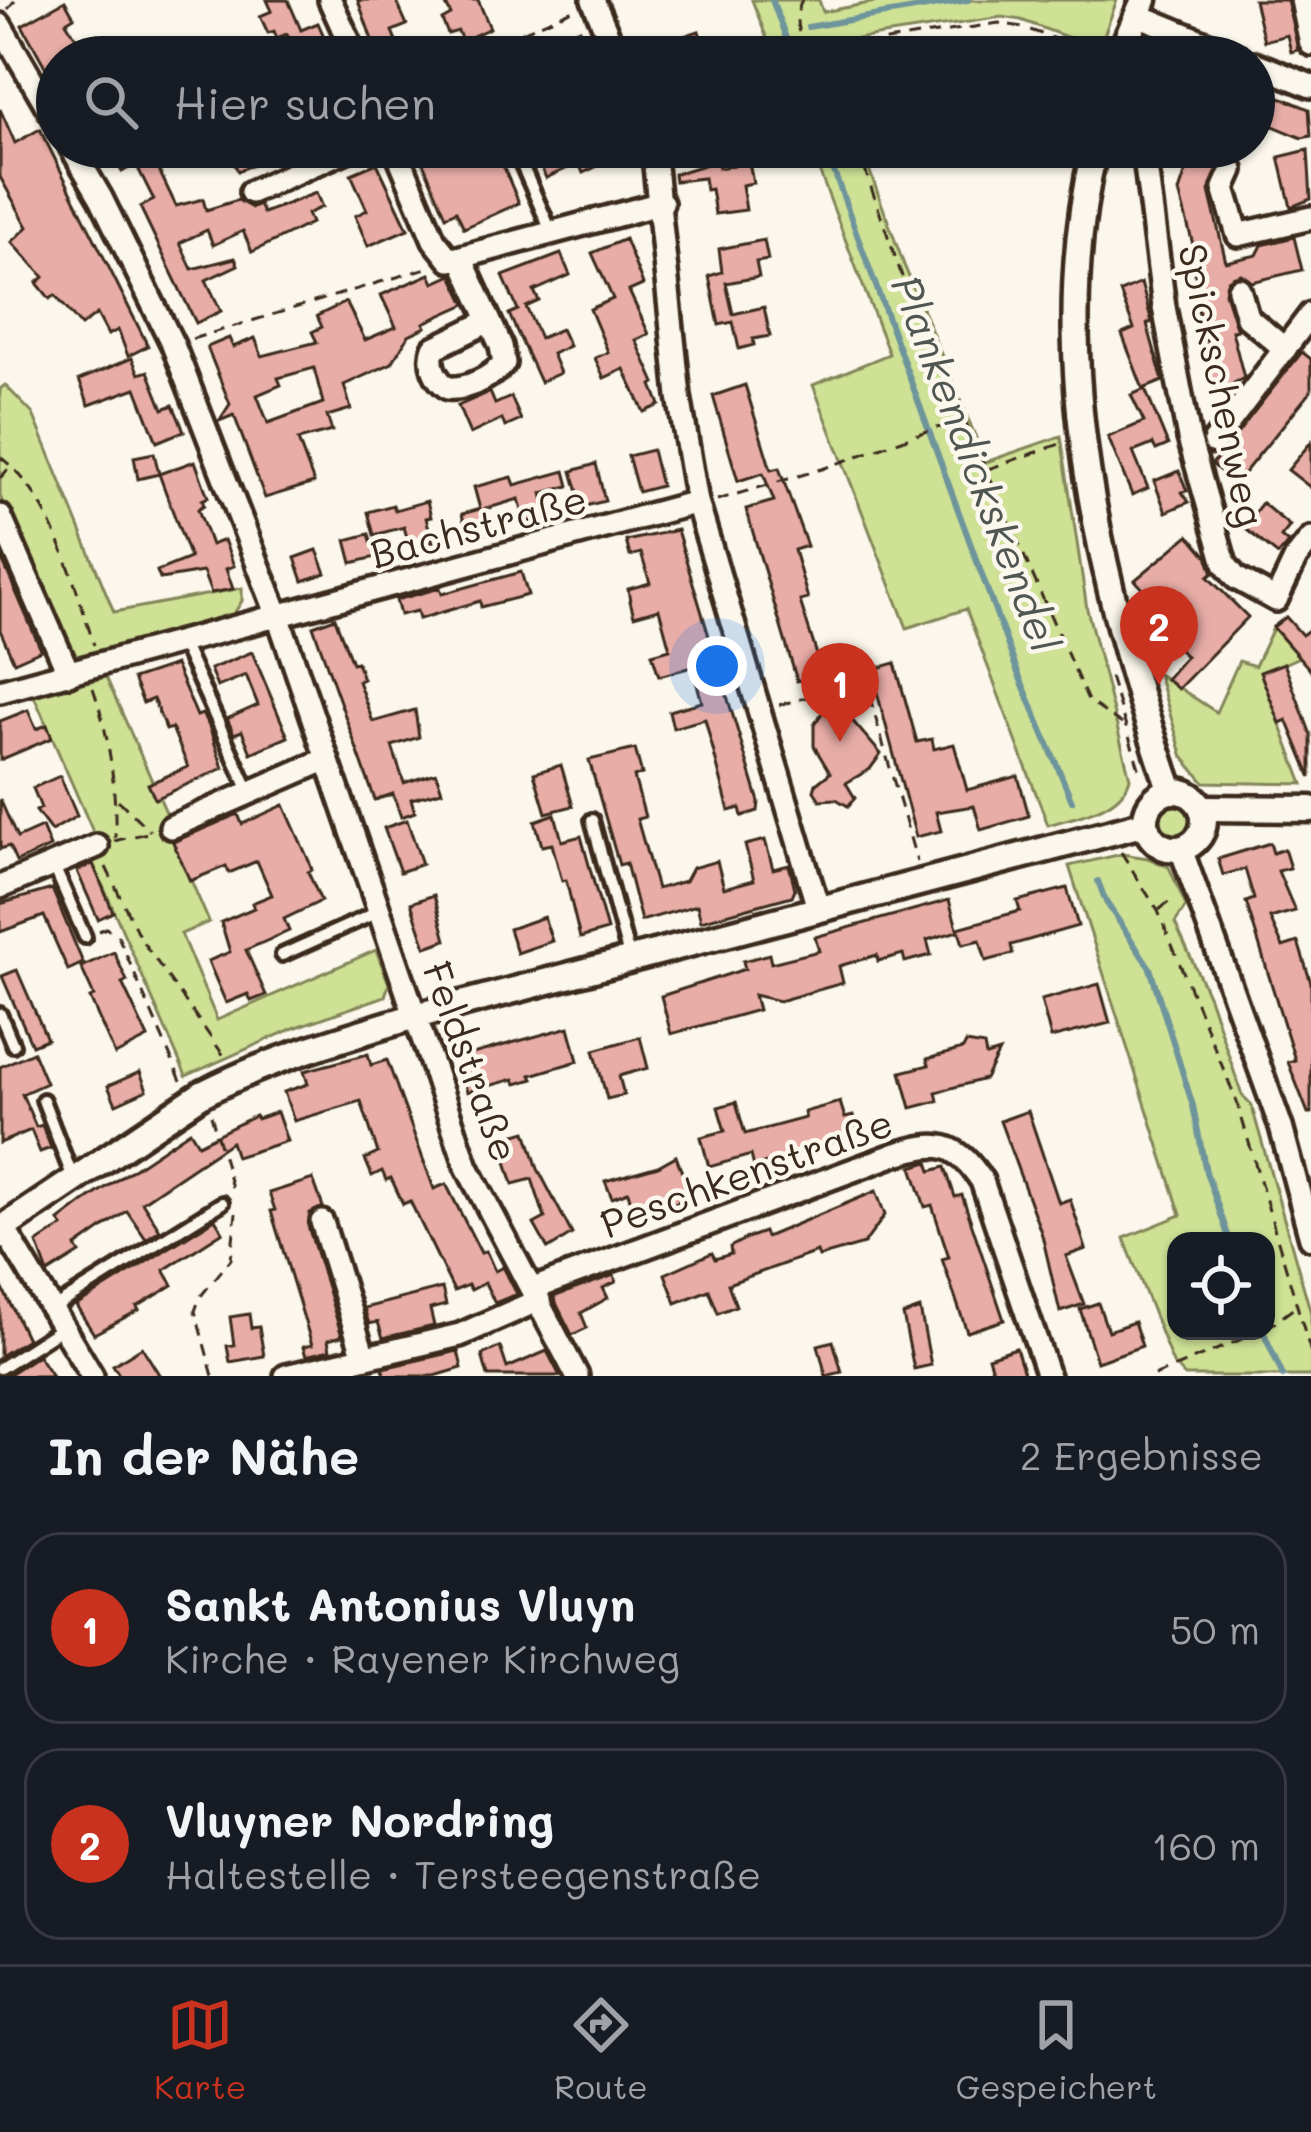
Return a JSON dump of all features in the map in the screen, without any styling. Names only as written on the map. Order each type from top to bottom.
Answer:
[{"type":"street","points":[[331,0],[347,36]]},
{"type":"street","points":[[1302,0],[1311,44]]},
{"type":"street","points":[[593,1],[607,36]]},
{"type":"street","points":[[1128,36],[1141,7],[1198,36]]},
{"type":"street","points":[[0,25],[36,87]]},
{"type":"street","points":[[1275,71],[1311,86]]},
{"type":"street","name":"Feldstraße","points":[[82,168],[173,345],[278,616],[467,1167],[577,1376]]},
{"type":"street","points":[[251,192],[306,168]]},
{"type":"street","points":[[404,168],[434,240],[456,260],[489,321]]},
{"type":"street","points":[[656,168],[679,396],[698,504],[818,908]]},
{"type":"street","points":[[1092,168],[1075,306],[1082,437],[1118,612],[1171,791]]},
{"type":"street","name":"Spickschenweg","points":[[1146,168],[1172,350],[1190,438],[1225,564],[1236,578],[1276,600],[1311,539]]},
{"type":"street","points":[[1232,170],[1224,188],[1238,235],[1311,218]]},
{"type":"street","points":[[456,260],[662,203]]},
{"type":"street","points":[[1239,290],[1247,317],[1285,349]]},
{"type":"street","points":[[1214,442],[1311,314]]},
{"type":"street","name":"Bachstraße","points":[[0,691],[698,504]]},
{"type":"street","points":[[0,516],[86,670]]},
{"type":"street","points":[[171,827],[327,759]]},
{"type":"street","points":[[1171,791],[1186,793],[1202,808],[1201,834],[1181,849],[1167,849],[1156,842],[1146,823],[1150,806],[1171,791]]},
{"type":"street","points":[[1202,808],[1311,809]]},
{"type":"street","points":[[92,1376],[1,1227],[196,1098],[238,1076],[416,1016],[1146,823]]},
{"type":"street","points":[[0,887],[106,843]]},
{"type":"street","points":[[1181,849],[1281,1127],[1311,1238]]},
{"type":"street","name":"Peschkenstraße","points":[[536,1295],[896,1154],[929,1144],[948,1147],[967,1159],[982,1181],[1048,1376]]},
{"type":"street","points":[[322,1222],[364,1358]]},
{"type":"street","points":[[286,1376],[460,1335],[536,1295]]},
{"type":"lane","points":[[523,168],[552,234]]},
{"type":"lane","points":[[182,643],[249,791]]},
{"type":"lane","points":[[592,820],[630,960]]},
{"type":"lane","points":[[53,864],[85,937]]},
{"type":"lane","points":[[282,955],[380,911]]},
{"type":"lane","points":[[0,1015],[13,1045]]},
{"type":"lane","points":[[43,1100],[73,1178]]},
{"type":"lane","points":[[0,1368],[57,1319],[222,1203]]},
{"type":"path","points":[[802,0],[796,26],[803,36]]},
{"type":"path","points":[[512,36],[593,1]]},
{"type":"path","points":[[908,36],[999,23],[1046,36]]},
{"type":"path","points":[[863,168],[905,285],[1088,701],[1124,725]]},
{"type":"path","points":[[173,345],[456,260]]},
{"type":"path","points":[[698,504],[935,428],[964,425]]},
{"type":"path","points":[[984,470],[1082,437]]},
{"type":"path","points":[[0,457],[30,487],[54,534],[86,670],[103,717],[117,799],[106,843],[106,869],[140,938],[238,1076]]},
{"type":"path","points":[[0,478],[12,465]]},
{"type":"path","points":[[760,711],[865,680],[921,880]]},
{"type":"path","points":[[106,843],[152,832],[117,799]]},
{"type":"path","points":[[1113,831],[1158,911],[1238,1102],[1311,1353]]},
{"type":"path","points":[[85,937],[106,928],[118,936],[230,1172],[236,1215],[231,1258],[200,1297],[195,1311],[213,1376]]},
{"type":"path","points":[[1275,1322],[1299,1304]]},
{"type":"path","points":[[1154,1376],[1240,1340]]},
{"type":"green space","points":[[752,0],[819,0],[823,12],[885,0],[1117,0],[1104,36],[1064,36],[1002,17],[877,36],[766,36]]},
{"type":"green space","points":[[818,168],[869,168],[986,462],[1061,436],[1087,609],[1130,778],[1107,805],[1048,825],[966,609],[907,628],[813,385],[889,354]]},
{"type":"green space","points":[[5,385],[33,414],[114,612],[242,588],[242,601],[233,615],[70,660],[0,496],[0,389]]},
{"type":"green space","points":[[1273,628],[1299,657],[1261,674],[1303,784],[1204,782],[1183,757],[1158,674],[1216,712],[1239,661],[1255,666]]},
{"type":"green space","points":[[106,677],[209,922],[181,934],[217,1020],[376,950],[389,984],[385,996],[294,1028],[186,1076],[89,854],[100,848],[34,696]]},
{"type":"green space","points":[[1175,803],[1187,808],[1192,820],[1187,832],[1175,837],[1163,832],[1158,820],[1163,808]]},
{"type":"green space","points":[[1122,854],[1169,867],[1186,906],[1175,923],[1209,997],[1242,1095],[1251,1104],[1311,1313],[1311,1376],[1185,1376],[1173,1364],[1124,1238],[1181,1215],[1069,866]]},
{"type":"building","points":[[267,0],[288,0],[301,30],[318,23],[324,36],[268,33],[260,16],[272,11]]},
{"type":"building","points":[[358,0],[396,0],[407,25],[392,31],[394,36],[371,36]]},
{"type":"building","points":[[478,0],[490,28],[473,36],[460,36],[458,31],[448,34],[442,20],[451,15],[446,5]]},
{"type":"building","points":[[1254,0],[1287,0],[1298,50],[1291,52],[1287,35],[1263,36]]},
{"type":"building","points":[[65,1],[74,17],[66,22],[75,36],[36,36],[36,50],[22,25]]},
{"type":"building","points":[[1275,95],[1309,109],[1311,136],[1302,138],[1275,127]]},
{"type":"building","points":[[0,109],[15,143],[36,131],[36,168],[59,168],[148,346],[128,356],[118,330],[108,335],[97,314],[81,326],[55,295],[50,299],[37,283],[44,277],[12,242],[28,227],[0,177]]},
{"type":"building","points":[[1308,150],[1311,199],[1291,207],[1279,157]]},
{"type":"building","points":[[138,168],[158,168],[176,206],[203,199],[206,210],[238,200],[252,208],[259,205],[263,213],[316,193],[322,207],[307,214],[311,223],[252,252],[243,231],[213,245],[207,230],[180,243],[192,269],[235,258],[238,265],[206,280],[221,311],[196,323],[140,207],[154,200]]},
{"type":"building","points":[[379,168],[408,229],[368,246],[355,216],[367,210],[351,174]]},
{"type":"building","points":[[425,168],[504,168],[519,203],[464,228],[456,211],[446,216]]},
{"type":"building","points":[[541,168],[568,168],[546,178]]},
{"type":"building","points":[[694,168],[750,168],[753,183],[742,185],[746,210],[715,214],[704,178],[675,181],[674,174]]},
{"type":"building","points":[[1187,168],[1219,168],[1209,191],[1226,262],[1257,255],[1262,245],[1294,237],[1302,270],[1252,282],[1241,274],[1228,280],[1225,293],[1237,330],[1232,331],[1244,378],[1234,383],[1232,393],[1215,397],[1205,355],[1210,354],[1192,288],[1198,287],[1190,254],[1195,252],[1179,192]]},
{"type":"building","points":[[625,239],[643,285],[629,291],[649,334],[636,340],[660,405],[644,412],[624,369],[604,378],[595,358],[608,352],[590,309],[613,299],[592,253]]},
{"type":"building","points":[[764,240],[768,260],[756,262],[759,277],[726,283],[733,314],[764,307],[770,336],[753,339],[754,345],[739,349],[733,322],[719,325],[709,276],[722,272],[719,249]]},
{"type":"building","points":[[561,254],[570,275],[534,291],[539,301],[526,307],[540,338],[561,329],[569,346],[552,354],[560,373],[540,382],[509,314],[518,310],[503,276]]},
{"type":"building","points":[[430,274],[434,283],[452,275],[466,304],[424,323],[426,327],[409,335],[392,363],[344,385],[351,409],[327,416],[332,431],[298,440],[314,483],[265,498],[234,415],[219,421],[230,404],[207,347],[229,338],[233,347],[255,338],[262,356],[317,342],[312,332],[322,327],[317,316],[346,302],[365,340],[396,327],[381,295]],"holes":[[[314,368],[323,403],[268,423],[257,395],[281,385],[278,378]]]},
{"type":"building","points":[[1141,283],[1163,381],[1143,389],[1122,334],[1134,329],[1120,292]]},
{"type":"building","points":[[1302,352],[1311,359],[1311,391],[1235,484],[1212,464]]},
{"type":"building","points":[[132,358],[139,374],[148,371],[163,409],[173,405],[184,431],[157,442],[136,388],[89,405],[79,380]]},
{"type":"building","points":[[745,385],[771,470],[779,468],[807,546],[794,550],[808,599],[800,601],[823,674],[797,681],[746,509],[774,501],[763,473],[738,481],[713,396]]},
{"type":"building","points":[[1145,389],[1168,445],[1156,450],[1153,444],[1133,452],[1148,488],[1132,495],[1108,437],[1144,422],[1131,395]]},
{"type":"building","points":[[490,392],[495,404],[511,397],[521,420],[505,427],[502,419],[470,434],[458,406]]},
{"type":"building","points":[[1311,442],[1311,488],[1288,470]]},
{"type":"building","points":[[652,450],[661,486],[638,492],[628,456]]},
{"type":"building","points":[[154,453],[159,474],[138,479],[134,457]]},
{"type":"building","points":[[195,461],[208,497],[198,509],[211,545],[224,540],[234,566],[226,569],[233,589],[211,593],[203,572],[160,579],[157,571],[190,558],[159,474]]},
{"type":"building","points":[[596,464],[605,501],[582,507],[572,471]]},
{"type":"building","points":[[565,471],[569,486],[542,493],[548,517],[525,523],[519,499],[485,509],[491,532],[468,538],[462,514],[480,509],[474,487],[512,477],[515,485]]},
{"type":"building","points":[[1179,471],[1189,502],[1166,512],[1154,481]]},
{"type":"building","points":[[427,501],[433,542],[410,548],[404,527],[374,535],[368,512]]},
{"type":"building","points":[[1262,503],[1290,526],[1281,537],[1288,543],[1278,555],[1243,527]]},
{"type":"building","points":[[677,530],[759,802],[758,811],[742,816],[740,808],[729,811],[705,719],[673,728],[669,711],[702,702],[692,667],[659,676],[652,654],[670,649],[659,609],[634,616],[630,601],[628,589],[650,583],[641,553],[630,556],[626,541]]},
{"type":"building","points":[[369,534],[376,557],[352,563],[346,540]]},
{"type":"building","points":[[1189,535],[1207,556],[1213,573],[1208,577],[1248,617],[1178,689],[1166,679],[1186,656],[1172,644],[1190,623],[1159,586],[1148,595],[1135,580]]},
{"type":"building","points":[[317,550],[326,573],[303,581],[295,558]]},
{"type":"building","points":[[0,555],[41,650],[14,662],[0,630]]},
{"type":"building","points":[[521,572],[528,595],[481,607],[480,601],[419,619],[417,611],[400,615],[396,600],[440,588],[442,594]]},
{"type":"building","points":[[1286,617],[1302,635],[1311,628],[1311,671],[1273,627]]},
{"type":"building","points":[[335,618],[352,663],[357,662],[363,679],[358,681],[373,722],[415,710],[419,737],[392,746],[404,783],[436,773],[442,791],[411,799],[415,812],[401,817],[393,794],[375,800],[313,626]]},
{"type":"building","points":[[252,652],[288,737],[251,753],[242,731],[234,734],[227,719],[258,705],[246,675],[217,687],[210,669]]},
{"type":"building","points":[[895,663],[917,742],[932,739],[934,749],[954,744],[967,790],[1018,776],[1029,816],[981,830],[974,806],[936,812],[941,831],[916,837],[871,670]]},
{"type":"building","points":[[1284,663],[1311,735],[1311,778],[1287,720],[1280,723],[1260,672]]},
{"type":"building","points":[[175,665],[197,716],[202,714],[209,726],[223,768],[155,799],[148,784],[188,767],[172,728],[166,730],[153,699],[143,703],[133,679]]},
{"type":"building","points":[[834,708],[851,711],[850,718],[881,754],[870,769],[846,783],[855,798],[848,806],[836,799],[820,800],[814,791],[830,773],[814,746],[814,725],[822,713]]},
{"type":"building","points":[[28,710],[36,729],[47,725],[52,738],[0,760],[0,721]]},
{"type":"building","points":[[635,749],[642,774],[634,777],[645,817],[637,819],[657,889],[685,881],[692,868],[717,861],[724,888],[754,880],[745,845],[765,840],[773,869],[789,865],[795,889],[792,896],[701,921],[697,905],[641,921],[626,863],[619,865],[589,760]]},
{"type":"building","points":[[561,765],[573,806],[546,813],[534,773]]},
{"type":"building","points":[[60,776],[77,816],[51,831],[36,811],[41,808],[33,788]]},
{"type":"building","points":[[0,799],[17,838],[42,827],[50,847],[16,862],[9,846],[0,849]]},
{"type":"building","points":[[284,805],[321,901],[284,919],[289,931],[246,950],[266,995],[251,1001],[248,994],[226,1003],[208,961],[230,952],[221,922],[272,895],[257,861],[229,873],[226,866],[190,881],[173,842],[238,814],[242,824]]},
{"type":"building","points":[[555,814],[562,841],[581,836],[607,930],[580,938],[566,880],[562,881],[552,844],[542,846],[535,821]]},
{"type":"building","points":[[407,820],[422,864],[400,872],[384,828]]},
{"type":"building","points":[[1270,843],[1273,853],[1284,849],[1290,868],[1278,871],[1295,911],[1270,918],[1283,947],[1298,942],[1311,983],[1311,1113],[1288,1062],[1295,1060],[1246,902],[1254,899],[1245,869],[1223,875],[1218,859]]},
{"type":"building","points":[[93,864],[113,912],[98,919],[77,871]]},
{"type":"building","points":[[1067,888],[1078,926],[1011,945],[1013,954],[986,961],[980,940],[963,944],[958,928],[1020,911],[1017,901]]},
{"type":"building","points":[[52,889],[83,963],[68,970],[44,916],[0,932],[0,904]]},
{"type":"building","points":[[434,895],[446,940],[426,947],[411,903]]},
{"type":"building","points":[[949,900],[958,931],[927,940],[931,955],[905,962],[903,954],[878,961],[877,955],[839,966],[843,983],[779,1001],[754,995],[758,1010],[671,1034],[661,996],[745,969],[743,961],[769,954],[771,963],[819,951],[815,937]]},
{"type":"building","points":[[544,917],[552,941],[517,953],[509,929]]},
{"type":"building","points":[[114,952],[127,981],[122,983],[148,1038],[115,1055],[81,967]]},
{"type":"building","points":[[17,970],[47,1039],[32,1045],[2,976]]},
{"type":"building","points":[[1099,984],[1110,1023],[1051,1038],[1041,1000]]},
{"type":"building","points":[[569,1027],[578,1061],[516,1084],[514,1079],[467,1092],[458,1058]]},
{"type":"building","points":[[640,1037],[648,1068],[619,1076],[624,1095],[607,1099],[594,1050]]},
{"type":"building","points":[[966,1043],[984,1046],[986,1056],[999,1052],[985,1079],[936,1092],[938,1101],[911,1108],[901,1072],[929,1065],[927,1059],[963,1049]]},
{"type":"building","points":[[33,1052],[46,1083],[22,1094],[51,1148],[40,1152],[31,1130],[0,1143],[0,1067]]},
{"type":"building","points":[[368,1054],[371,1065],[387,1060],[434,1189],[446,1184],[481,1253],[486,1251],[495,1271],[503,1267],[517,1294],[495,1303],[485,1283],[454,1291],[410,1201],[403,1204],[391,1178],[386,1180],[382,1171],[372,1176],[365,1159],[378,1153],[361,1101],[294,1121],[284,1092],[308,1084],[304,1071]]},
{"type":"building","points":[[140,1072],[147,1090],[116,1104],[108,1086]]},
{"type":"building","points":[[736,1102],[745,1134],[805,1118],[804,1112],[840,1102],[845,1118],[853,1116],[858,1134],[754,1167],[751,1155],[709,1167],[701,1137],[725,1131],[718,1107]]},
{"type":"building","points":[[1028,1111],[1059,1203],[1070,1199],[1086,1249],[1066,1256],[1084,1304],[1060,1312],[1042,1235],[1000,1121]]},
{"type":"building","points":[[277,1112],[287,1141],[236,1157],[231,1142],[142,1202],[160,1230],[146,1239],[127,1211],[76,1247],[80,1253],[48,1273],[37,1243],[63,1226],[59,1221],[84,1202],[190,1131],[198,1144],[255,1116]]},
{"type":"building","points":[[526,1131],[538,1169],[572,1234],[548,1249],[534,1224],[545,1218],[532,1179],[513,1184],[499,1139]]},
{"type":"building","points":[[676,1156],[691,1197],[644,1214],[642,1207],[633,1209],[628,1192],[612,1198],[605,1181]]},
{"type":"building","points":[[928,1162],[931,1171],[945,1167],[955,1197],[962,1195],[1004,1320],[967,1332],[942,1259],[949,1257],[932,1205],[925,1207],[912,1167]]},
{"type":"building","points":[[313,1179],[323,1207],[310,1213],[308,1226],[342,1336],[328,1340],[330,1350],[306,1356],[303,1347],[312,1345],[269,1193]]},
{"type":"building","points":[[876,1191],[885,1215],[864,1244],[819,1257],[817,1252],[728,1284],[736,1306],[718,1313],[709,1290],[676,1303],[665,1274],[712,1253],[715,1259],[731,1254],[730,1247],[747,1238],[764,1232],[766,1237]]},
{"type":"building","points":[[215,1219],[223,1232],[164,1270],[173,1285],[94,1334],[76,1306]]},
{"type":"building","points":[[614,1275],[616,1282],[603,1288],[608,1298],[581,1313],[587,1328],[572,1335],[553,1297]]},
{"type":"building","points":[[0,1283],[27,1339],[0,1356]]},
{"type":"building","points":[[442,1288],[446,1305],[430,1309],[434,1326],[383,1338],[378,1322],[369,1324],[364,1308]]},
{"type":"building","points":[[1098,1303],[1108,1331],[1134,1322],[1142,1346],[1097,1362],[1080,1309]]},
{"type":"building","points":[[920,1309],[931,1365],[914,1369],[903,1315]]},
{"type":"building","points":[[249,1314],[251,1328],[259,1327],[264,1356],[230,1362],[227,1346],[234,1345],[230,1317]]},
{"type":"building","points":[[833,1341],[842,1372],[826,1376],[818,1345]]},
{"type":"building","points":[[142,1347],[160,1376],[120,1376],[113,1365]]},
{"type":"building","points":[[500,1347],[507,1368],[547,1351],[560,1376],[488,1376],[482,1355]]},
{"type":"building","points":[[1016,1348],[1025,1376],[994,1376],[988,1357]]},
{"type":"building","points":[[458,1351],[462,1368],[435,1376],[385,1376],[383,1368]]},
{"type":"building","points":[[38,1355],[52,1376],[6,1376]]},
{"type":"waterway","name":"Plankendickskendel","points":[[772,0],[785,36]]},
{"type":"waterway","points":[[808,27],[968,0]]},
{"type":"waterway","name":"Plankendickskendel","points":[[833,168],[1016,668],[1072,801]]},
{"type":"waterway","name":"Plankendickskendel","points":[[1098,881],[1106,902],[1150,968],[1227,1232]]},
{"type":"waterway","name":"Plankendickskendel","points":[[1267,1340],[1283,1376]]},
{"type":"place","name":"Vluyner Nordring","points":[[1159,685]]},
{"type":"place","name":"Sankt Antonius Vluyn","points":[[840,742]]}]
